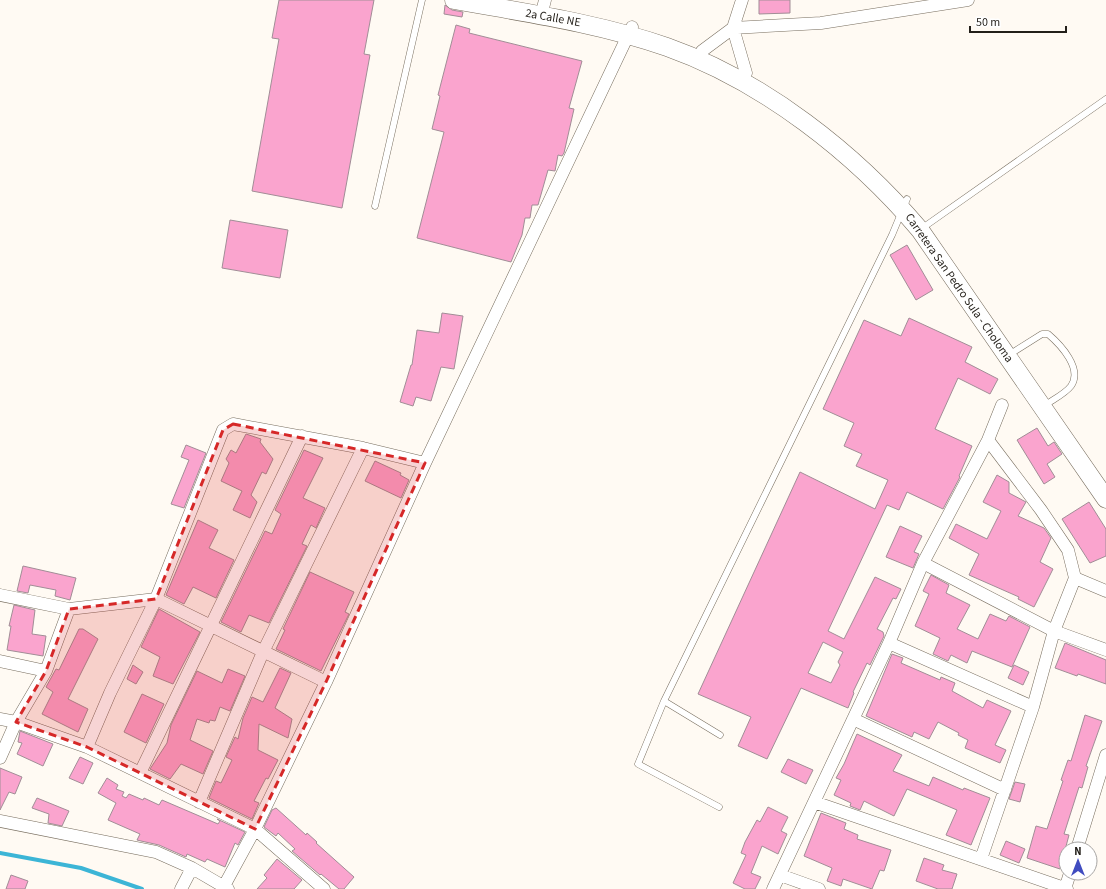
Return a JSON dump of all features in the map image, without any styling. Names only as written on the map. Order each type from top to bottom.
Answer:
[{"type":"main road","name":"2a Calle NE","points":[[454,0],[543,8]]},
{"type":"main road","name":"2a Calle NE","points":[[508,0],[630,31]]},
{"type":"main road","name":"Carretera San Pedro Sula - Choloma","points":[[630,31],[673,39],[702,51],[746,73],[806,112],[863,158],[924,227],[1014,350],[1106,499]]},
{"type":"main road","name":"Carretera San Pedro Sula - Choloma","points":[[630,31],[696,59],[741,81],[806,124],[905,205]]},
{"type":"main road","name":"Carretera San Pedro Sula - Choloma","points":[[924,227],[1046,404],[1106,483]]},
{"type":"street","points":[[742,0],[733,28],[746,73]]},
{"type":"street","points":[[702,51],[733,28],[821,23],[968,0]]},
{"type":"street","points":[[0,821],[156,852],[192,868],[226,887],[326,682],[426,463],[630,31]]},
{"type":"street","points":[[774,889],[889,643],[923,563],[988,440],[1002,404]]},
{"type":"street","points":[[87,747],[110,693],[156,599],[223,430],[233,424],[363,448],[426,463]]},
{"type":"street","points":[[140,773],[302,436]]},
{"type":"street","points":[[981,859],[1033,707],[1054,630],[1075,578],[1068,550],[1041,510],[988,440]]},
{"type":"street","points":[[199,802],[263,652],[363,448]]},
{"type":"street","points":[[923,563],[1054,630],[1106,650]]},
{"type":"street","points":[[1075,578],[1106,591]]},
{"type":"street","points":[[0,595],[69,609],[156,599],[326,682]]},
{"type":"street","points":[[0,758],[16,722],[46,671],[69,609]]},
{"type":"street","points":[[889,643],[1033,707]]},
{"type":"street","points":[[0,661],[46,671]]},
{"type":"street","points":[[0,719],[16,722],[87,747],[255,829],[324,889]]},
{"type":"street","points":[[853,719],[1005,790]]},
{"type":"street","points":[[1079,841],[1106,754]]},
{"type":"street","points":[[814,802],[1066,889]]},
{"type":"street","points":[[181,889],[192,868]]},
{"type":"street","points":[[780,875],[819,889]]},
{"type":"lane","points":[[375,206],[422,0]]},
{"type":"lane","points":[[924,227],[1106,98]]},
{"type":"lane","points":[[719,806],[638,764],[664,702],[905,205]]},
{"type":"lane","points":[[1014,350],[1042,334],[1048,334],[1057,342],[1075,368],[1075,378],[1071,387],[1046,404]]},
{"type":"lane","points":[[664,702],[720,735]]},
{"type":"highlighted area","points":[[233,424],[425,463],[326,682],[255,829],[87,747],[16,722],[46,671],[69,609],[156,599],[223,430]]},
{"type":"building","points":[[279,0],[374,0],[364,54],[370,55],[342,208],[252,191],[279,39],[272,38]]},
{"type":"building","points":[[759,0],[790,0],[790,13],[759,14]]},
{"type":"building","points":[[445,5],[452,10],[463,12],[462,17],[444,14]]},
{"type":"building","points":[[456,25],[470,29],[469,33],[582,61],[569,108],[574,109],[564,153],[562,156],[558,155],[555,171],[548,170],[538,205],[532,205],[530,218],[525,218],[522,235],[511,262],[417,238],[444,132],[432,129],[440,96],[438,95]]},
{"type":"building","points":[[230,220],[288,230],[280,278],[222,268]]},
{"type":"building","points":[[907,245],[933,290],[916,300],[890,255]]},
{"type":"building","points":[[442,313],[463,316],[454,369],[441,367],[431,401],[416,397],[413,406],[400,402],[412,365],[417,330],[439,333]]},
{"type":"building","points":[[909,318],[972,347],[965,362],[998,379],[990,394],[958,378],[935,429],[972,446],[959,476],[960,477],[943,509],[907,492],[899,510],[887,505],[828,631],[844,639],[875,577],[901,589],[896,599],[893,598],[877,629],[883,632],[884,636],[870,665],[867,663],[853,692],[854,693],[848,708],[801,688],[767,759],[738,746],[751,717],[698,694],[800,472],[875,509],[888,480],[856,466],[862,454],[844,446],[854,423],[823,409],[864,320],[901,336]],"holes":[[[823,642],[843,652],[838,662],[840,665],[831,683],[808,673]]]},
{"type":"building","points":[[1037,428],[1048,446],[1054,442],[1062,454],[1047,464],[1055,477],[1044,484],[1017,440]]},
{"type":"building","points":[[246,434],[261,439],[260,442],[273,459],[266,474],[262,472],[251,495],[257,502],[250,518],[233,510],[242,491],[221,481],[229,463],[226,459],[231,450],[236,453]]},
{"type":"building","points":[[186,445],[206,453],[184,508],[171,504],[189,460],[181,457]]},
{"type":"building","points":[[304,450],[323,458],[303,498],[325,508],[316,528],[311,525],[302,544],[307,546],[269,623],[249,615],[241,632],[221,622],[265,531],[272,534],[281,514],[275,510]]},
{"type":"building","points":[[375,461],[401,473],[400,475],[409,480],[401,498],[365,481]]},
{"type":"building","points":[[997,475],[1009,482],[1009,493],[1026,502],[1018,516],[1044,528],[1051,538],[1040,562],[1053,569],[1034,607],[1018,599],[1019,597],[969,575],[979,554],[949,538],[956,524],[987,539],[1001,511],[983,502]]},
{"type":"building","points":[[1089,502],[1106,529],[1106,556],[1090,563],[1062,519]]},
{"type":"building","points":[[198,520],[218,530],[209,548],[234,560],[216,598],[193,587],[184,604],[166,595]]},
{"type":"building","points":[[900,526],[922,536],[914,552],[919,554],[913,568],[886,557]]},
{"type":"building","points":[[23,566],[76,578],[70,600],[55,596],[56,590],[30,585],[28,593],[17,591]]},
{"type":"building","points":[[310,572],[354,592],[345,612],[349,614],[321,671],[276,649],[285,630],[283,629]]},
{"type":"building","points":[[931,575],[949,585],[946,593],[970,605],[957,629],[978,639],[990,614],[1006,621],[1009,616],[1030,627],[1012,667],[972,651],[967,663],[951,655],[948,661],[933,654],[940,638],[915,626],[929,594],[923,591]]},
{"type":"building","points":[[14,605],[35,610],[32,634],[46,636],[43,656],[7,650],[11,626],[9,626]]},
{"type":"building","points":[[159,609],[200,632],[173,684],[153,676],[160,657],[141,647]]},
{"type":"building","points":[[79,629],[83,629],[98,639],[68,699],[88,709],[78,732],[42,714],[53,692],[46,687],[56,669],[59,670]]},
{"type":"building","points":[[1065,643],[1106,660],[1106,684],[1055,668]]},
{"type":"building","points":[[892,654],[903,658],[901,663],[940,680],[941,677],[955,683],[952,691],[983,708],[987,700],[1011,711],[995,745],[1006,750],[1000,763],[965,748],[968,740],[958,735],[959,733],[938,722],[929,739],[914,732],[912,737],[866,716]]},
{"type":"building","points":[[133,665],[143,672],[136,684],[127,679]]},
{"type":"building","points":[[1014,665],[1029,672],[1023,685],[1008,678]]},
{"type":"building","points":[[280,668],[291,673],[275,708],[292,719],[288,738],[259,724],[258,750],[278,760],[268,779],[266,778],[254,801],[259,803],[252,819],[209,798],[216,781],[221,783],[232,760],[226,757],[235,737],[238,739],[243,718],[252,697],[263,702]]},
{"type":"building","points":[[228,669],[245,676],[230,711],[220,707],[215,721],[210,720],[209,723],[197,719],[190,740],[213,751],[203,774],[181,764],[170,779],[150,769],[167,743],[171,725],[197,671],[222,683]]},
{"type":"building","points":[[142,694],[164,704],[146,743],[124,732]]},
{"type":"building","points":[[1085,715],[1102,721],[1086,766],[1088,767],[1082,788],[1079,787],[1064,834],[1069,835],[1067,841],[1058,841],[1058,868],[1027,858],[1036,826],[1047,829],[1063,781],[1061,780],[1068,760],[1071,761]]},
{"type":"building","points":[[20,731],[53,744],[43,766],[17,754],[22,743],[18,742]]},
{"type":"building","points":[[857,734],[902,755],[893,771],[929,786],[933,777],[963,790],[964,788],[990,798],[971,845],[946,835],[957,810],[907,789],[894,816],[864,801],[860,810],[850,806],[851,803],[834,795],[841,780],[836,778]]},
{"type":"building","points":[[80,757],[93,763],[83,784],[69,778]]},
{"type":"building","points":[[788,759],[813,770],[806,784],[781,772]]},
{"type":"building","points":[[0,768],[22,777],[15,794],[9,792],[0,810]]},
{"type":"building","points":[[107,778],[118,785],[116,789],[124,792],[122,796],[126,798],[129,794],[143,800],[144,798],[159,805],[162,800],[218,824],[220,821],[217,819],[245,832],[238,845],[235,843],[225,867],[207,859],[205,862],[187,854],[186,857],[159,845],[137,840],[140,834],[108,820],[116,803],[98,793]]},
{"type":"building","points":[[1015,782],[1025,784],[1020,802],[1009,799]]},
{"type":"building","points":[[37,798],[69,811],[62,826],[48,823],[49,814],[32,808]]},
{"type":"building","points":[[768,807],[788,817],[781,831],[787,834],[778,854],[762,846],[751,873],[761,877],[755,889],[745,889],[733,883],[746,855],[741,853],[757,820],[760,822]]},
{"type":"building","points":[[276,808],[306,835],[307,833],[354,877],[344,889],[339,889],[321,874],[320,875],[292,851],[295,849],[278,833],[276,836],[264,827],[272,810]]},
{"type":"building","points":[[821,813],[846,823],[844,829],[858,835],[857,839],[891,850],[884,871],[880,870],[872,889],[843,879],[841,886],[827,881],[832,868],[804,856]]},
{"type":"building","points":[[1006,841],[1025,849],[1019,863],[1000,855]]},
{"type":"building","points":[[924,858],[944,865],[942,870],[957,874],[952,889],[938,889],[916,881]]},
{"type":"building","points":[[277,859],[302,880],[294,889],[257,889],[267,878],[264,875]]},
{"type":"building","points":[[11,875],[28,881],[25,889],[6,889]]},
{"type":"waterway","points":[[0,853],[81,868],[142,889]]}]
